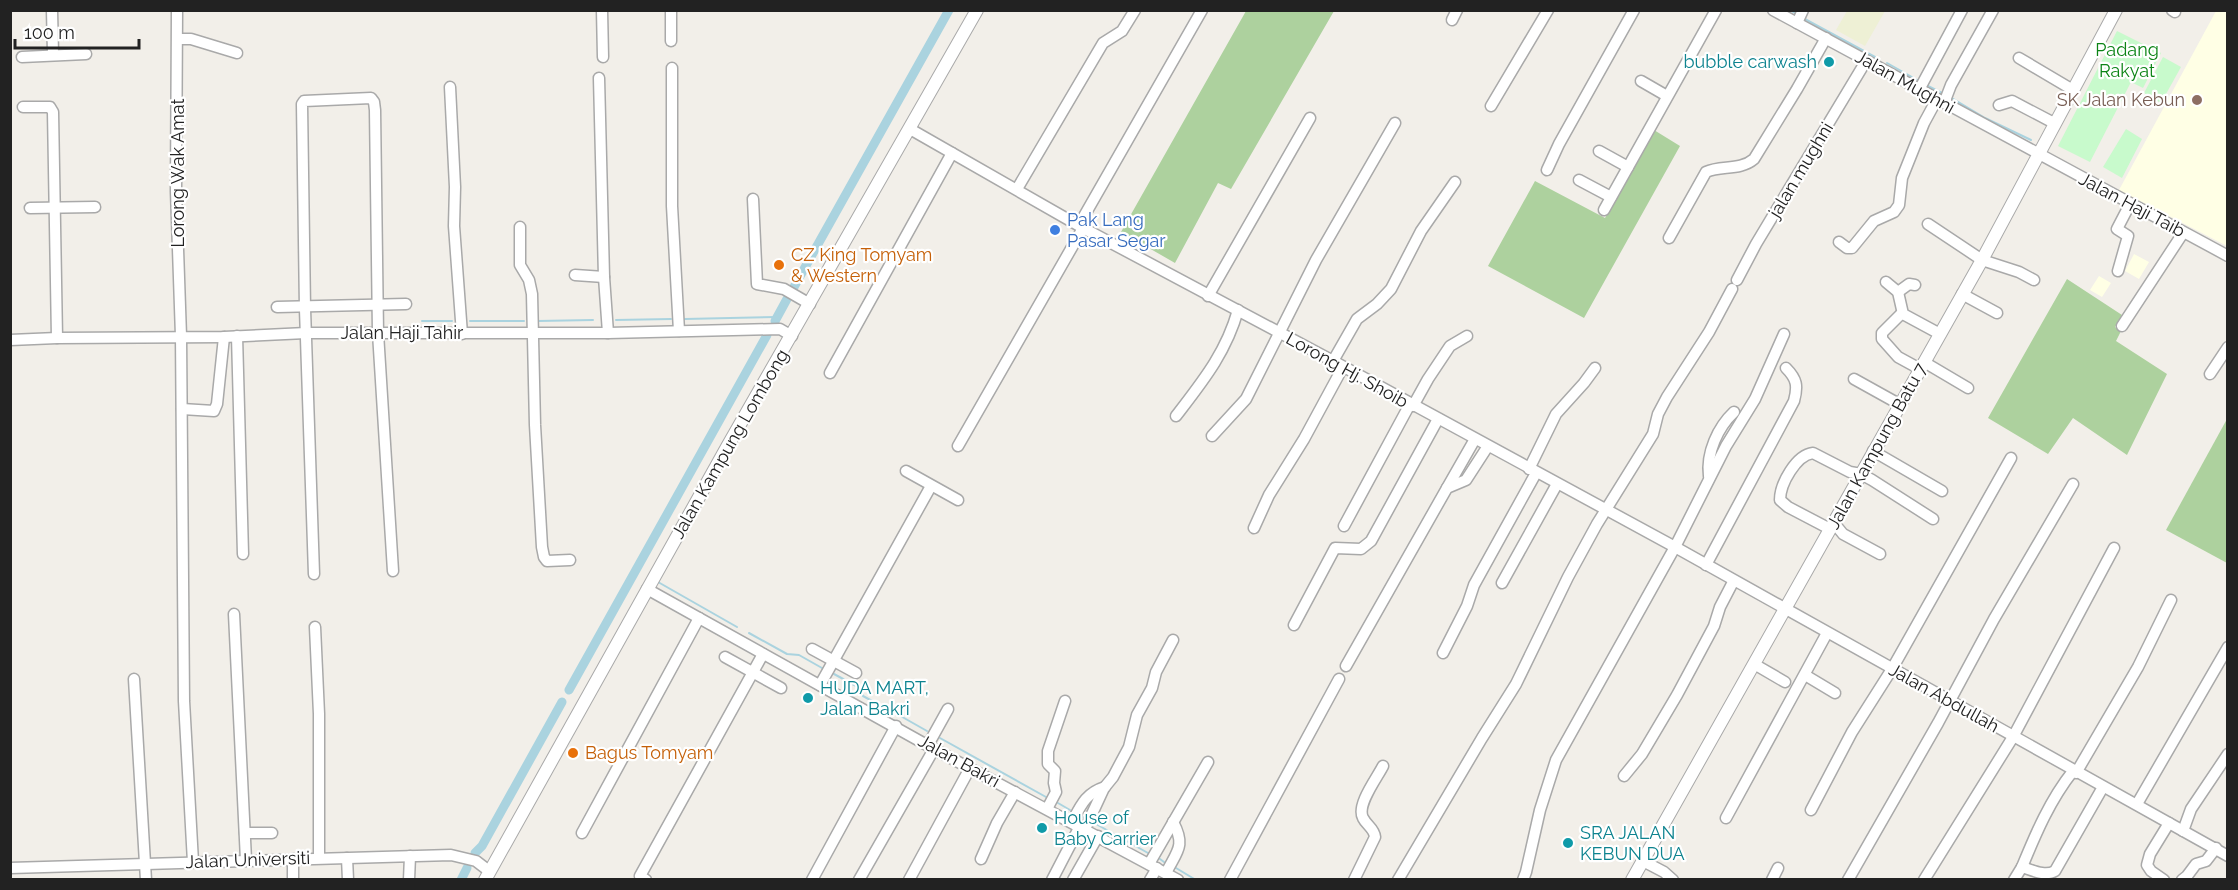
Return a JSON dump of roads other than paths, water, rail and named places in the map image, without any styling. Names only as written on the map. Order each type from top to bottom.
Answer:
[{"type":"street","points":[[52,10],[54,54]]},
{"type":"street","name":"Lorong Wak Amat","points":[[177,10],[176,191],[181,336],[184,701],[193,862]]},
{"type":"street","points":[[602,10],[603,57]]},
{"type":"street","points":[[671,10],[671,41]]},
{"type":"street","name":"Jalan Kampung Lombong","points":[[486,872],[977,10]]},
{"type":"street","points":[[1017,189],[1103,43],[1122,31],[1135,10]]},
{"type":"street","points":[[958,446],[1202,10]]},
{"type":"street","points":[[1491,106],[1548,10]]},
{"type":"street","points":[[1547,170],[1564,134],[1634,10]]},
{"type":"street","points":[[1604,210],[1716,10]]},
{"type":"street","name":"Jalan Mughni","points":[[1773,10],[1866,61],[1922,85],[2038,154]]},
{"type":"street","points":[[1797,23],[1803,10]]},
{"type":"street","points":[[1922,85],[1962,10]]},
{"type":"street","points":[[1839,242],[1847,248],[1852,248],[1874,221],[1897,209],[1902,178],[1924,123],[1944,99],[1993,10]]},
{"type":"street","name":"Jalan Kampung Batu 7","points":[[1632,879],[1982,260],[2116,10]]},
{"type":"street","points":[[1669,238],[1706,172],[1714,168],[1739,167],[1754,159],[1826,38]]},
{"type":"street","points":[[178,39],[191,39],[237,53]]},
{"type":"street","points":[[22,57],[86,54]]},
{"type":"street","points":[[2019,58],[2073,90]]},
{"type":"street","name":"jalan mughni","points":[[1398,879],[1516,684],[1568,577],[1605,509],[1653,434],[1658,414],[1667,397],[1709,332],[1756,244],[1866,61]]},
{"type":"street","points":[[672,68],[672,206],[679,331]]},
{"type":"street","points":[[599,78],[604,277],[608,333]]},
{"type":"street","points":[[1641,81],[1667,96]]},
{"type":"street","points":[[450,87],[455,187],[454,226],[462,334]]},
{"type":"street","points":[[314,574],[305,307],[302,108],[304,101],[371,98],[374,102],[378,333],[393,572]]},
{"type":"street","points":[[1999,105],[2012,101],[2054,123]]},
{"type":"street","points":[[23,107],[50,107],[53,112],[57,338]]},
{"type":"street","points":[[1208,296],[1310,118]]},
{"type":"street","points":[[1212,436],[1246,399],[1316,260],[1395,123]]},
{"type":"street","name":"Lorong Hj. Shoib","points":[[910,129],[1208,296],[1238,310],[1605,509],[1785,610]]},
{"type":"street","points":[[1599,151],[1628,167]]},
{"type":"street","points":[[830,373],[952,153]]},
{"type":"street","name":"Jalan Haji Taib","points":[[2038,154],[2228,255]]},
{"type":"street","points":[[1579,180],[1611,197]]},
{"type":"street","points":[[1254,528],[1269,495],[1304,439],[1357,319],[1377,304],[1391,289],[1421,231],[1455,182]]},
{"type":"street","points":[[753,199],[758,284],[784,289],[810,304]]},
{"type":"street","points":[[2118,271],[2128,236],[2117,229],[2130,204]]},
{"type":"street","points":[[30,208],[95,207]]},
{"type":"street","points":[[1928,224],[1982,260],[2019,272],[2034,280]]},
{"type":"street","points":[[520,226],[520,265],[529,280],[532,294],[535,425],[544,557],[547,561],[570,560]]},
{"type":"street","points":[[2122,326],[2183,233]]},
{"type":"street","points":[[575,275],[604,277]]},
{"type":"street","points":[[1886,282],[1898,292],[1902,313]]},
{"type":"street","points":[[1898,292],[1909,284],[1915,285]]},
{"type":"street","points":[[1962,294],[1997,312]]},
{"type":"street","points":[[277,307],[406,304]]},
{"type":"street","points":[[1176,416],[1206,377],[1231,334],[1238,310]]},
{"type":"street","points":[[1902,313],[1940,334]]},
{"type":"street","points":[[1902,313],[1882,333],[1882,339],[1898,357],[1968,387]]},
{"type":"street","name":"Jalan Haji Tahir","points":[[10,340],[224,337],[306,333],[608,333],[780,329],[792,336]]},
{"type":"street","points":[[1523,879],[1540,810],[1556,760],[1675,548],[1726,446],[1755,399],[1784,334]]},
{"type":"street","points":[[237,336],[243,554]]},
{"type":"street","points":[[1344,526],[1428,379],[1450,346],[1467,336]]},
{"type":"street","points":[[182,409],[214,411],[217,404],[224,337]]},
{"type":"street","points":[[2210,375],[2228,347]]},
{"type":"street","points":[[1443,653],[1467,606],[1474,585],[1533,471],[1556,414],[1595,368]]},
{"type":"street","points":[[1706,565],[1794,401],[1797,384],[1795,377],[1786,368]]},
{"type":"street","points":[[1854,379],[1899,404]]},
{"type":"street","points":[[1709,479],[1711,453],[1721,427],[1734,412]]},
{"type":"street","points":[[1294,625],[1335,548],[1361,549],[1371,542],[1438,419]]},
{"type":"street","points":[[1346,666],[1475,439]]},
{"type":"street","points":[[1447,488],[1466,480],[1488,446]]},
{"type":"street","points":[[1873,451],[1942,491]]},
{"type":"street","points":[[1880,554],[1832,526],[1788,507],[1780,500],[1780,489],[1799,460],[1813,453],[1850,472],[1861,474],[1934,519]]},
{"type":"street","points":[[1811,810],[1852,732],[1892,669],[2011,458]]},
{"type":"street","points":[[906,471],[958,500]]},
{"type":"street","points":[[1502,583],[1557,484]]},
{"type":"street","points":[[1848,879],[1994,619],[2073,484]]},
{"type":"street","points":[[820,685],[932,486]]},
{"type":"street","points":[[1924,879],[2013,737],[2114,548]]},
{"type":"street","points":[[1624,776],[1642,754],[1677,695],[1714,626],[1720,607],[1733,582]]},
{"type":"street","name":"Jalan Bakri","points":[[647,589],[931,747],[1178,879]]},
{"type":"street","points":[[2014,879],[2022,867],[2038,827],[2063,783],[2075,772],[2138,667],[2171,600]]},
{"type":"street","name":"Jalan Abdullah","points":[[1785,610],[2228,856]]},
{"type":"street","points":[[234,614],[246,860]]},
{"type":"street","points":[[582,833],[699,618]]},
{"type":"street","points":[[315,627],[319,714],[319,858]]},
{"type":"street","points":[[1726,818],[1827,633]]},
{"type":"street","points":[[1052,879],[1079,826],[1129,747],[1137,715],[1152,688],[1156,672],[1173,640]]},
{"type":"street","points":[[2137,804],[2228,647]]},
{"type":"street","points":[[812,649],[856,673]]},
{"type":"street","points":[[643,878],[763,654]]},
{"type":"street","points":[[725,657],[781,688]]},
{"type":"street","points":[[1755,664],[1785,682]]},
{"type":"street","points":[[1805,675],[1835,693]]},
{"type":"street","points":[[134,679],[146,879]]},
{"type":"street","points":[[1230,879],[1340,680]]},
{"type":"street","points":[[1047,809],[1056,792],[1055,771],[1048,764],[1048,751],[1065,700]]},
{"type":"street","points":[[859,879],[931,747],[948,709]]},
{"type":"street","points":[[812,879],[896,726]]},
{"type":"street","points":[[2183,831],[2191,809],[2228,754]]},
{"type":"street","points":[[1157,868],[1173,822],[1208,762]]},
{"type":"street","points":[[1354,879],[1375,837],[1374,831],[1363,818],[1362,805],[1383,766]]},
{"type":"street","points":[[909,879],[970,768]]},
{"type":"street","points":[[1079,826],[1083,800],[1089,794],[1105,787]]},
{"type":"street","points":[[2022,867],[2044,874],[2051,874],[2055,871],[2103,787]]},
{"type":"street","points":[[981,859],[997,823],[1015,792]]},
{"type":"street","points":[[1150,879],[1157,868],[1180,844],[1180,835],[1173,822]]},
{"type":"street","points":[[2164,879],[2151,871],[2147,865],[2150,854],[2169,823]]},
{"type":"street","points":[[245,834],[272,833]]},
{"type":"street","points":[[1072,879],[1098,836]]},
{"type":"street","points":[[2182,879],[2196,864],[2206,861],[2216,849]]},
{"type":"street","name":"Jalan Universiti","points":[[10,868],[451,855],[469,858],[486,872]]},
{"type":"street","points":[[409,879],[410,856]]},
{"type":"street","points":[[347,858],[348,879]]},
{"type":"street","points":[[293,860],[293,879]]},
{"type":"street","points":[[1642,861],[1673,879]]},
{"type":"street","points":[[69,867],[69,879]]},
{"type":"street","points":[[1772,879],[1778,868]]},
{"type":"waterway","points":[[794,287],[949,10]]},
{"type":"waterway","points":[[1790,10],[1798,15]]},
{"type":"waterway","points":[[1803,18],[1875,57]]},
{"type":"waterway","points":[[1887,63],[1919,81]]},
{"type":"waterway","points":[[1926,85],[1942,93]]},
{"type":"waterway","points":[[1950,97],[1985,118],[2031,140]]},
{"type":"waterway","points":[[775,321],[787,299]]},
{"type":"waterway","points":[[685,319],[777,317]]},
{"type":"waterway","points":[[616,320],[671,319]]},
{"type":"waterway","points":[[538,321],[593,320]]},
{"type":"waterway","points":[[422,321],[452,321]]},
{"type":"waterway","points":[[470,321],[524,321]]},
{"type":"waterway","points":[[569,690],[767,335]]},
{"type":"waterway","points":[[658,582],[737,627]]},
{"type":"waterway","points":[[749,633],[787,654],[799,655],[822,668]]},
{"type":"waterway","points":[[834,674],[858,687],[863,696],[885,708]]},
{"type":"waterway","points":[[475,853],[482,846],[562,702]]},
{"type":"waterway","points":[[897,714],[927,731]]},
{"type":"waterway","points":[[940,738],[1046,797]]},
{"type":"waterway","points":[[1058,803],[1070,810]]},
{"type":"waterway","points":[[1096,824],[1148,853]]},
{"type":"waterway","points":[[1160,859],[1164,862]]},
{"type":"waterway","points":[[461,880],[467,868]]},
{"type":"waterway","points":[[1176,868],[1196,880]]},
{"type":"place","name":"bubble carwash","points":[[1829,62]]},
{"type":"place","name":"SK Jalan Kebun","points":[[2197,100]]},
{"type":"place","name":"Pak Lang Pasar Segar","points":[[1055,230]]},
{"type":"place","name":"CZ King Tomyam & Western","points":[[779,265]]},
{"type":"place","name":"HUDA MART, Jalan Bakri","points":[[808,698]]},
{"type":"place","name":"Bagus Tomyam","points":[[573,753]]},
{"type":"place","name":"House of Baby Carrier","points":[[1042,828]]},
{"type":"place","name":"SRA JALAN KEBUN DUA","points":[[1568,843]]},
{"type":"park label","name":"Padang Rakyat","points":[[2127,60]]}]
